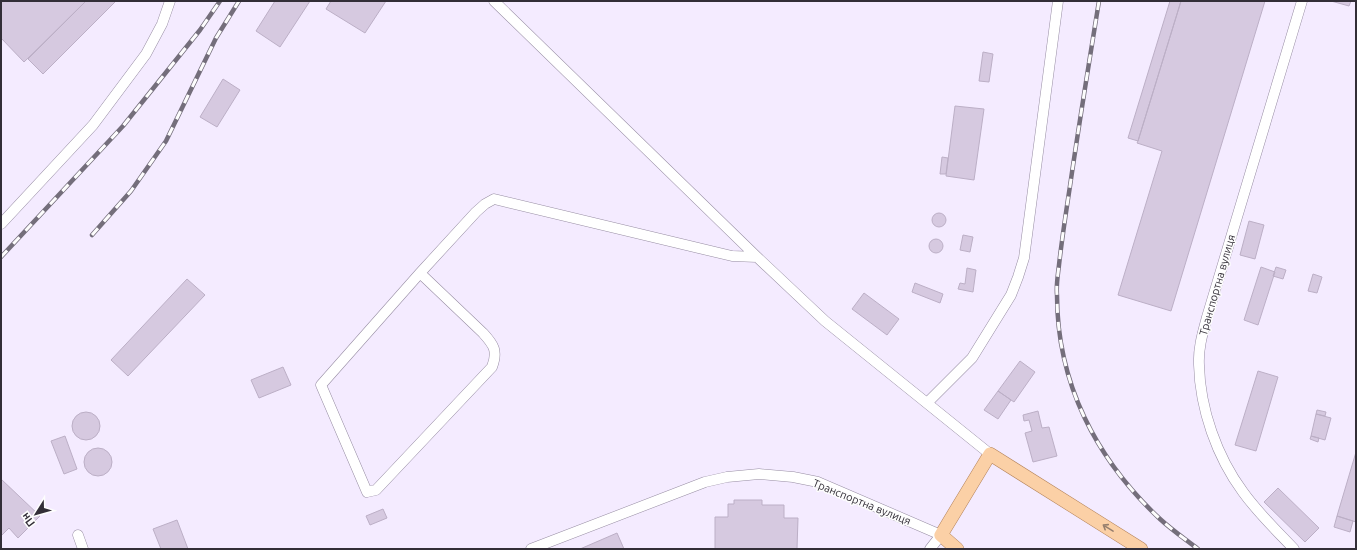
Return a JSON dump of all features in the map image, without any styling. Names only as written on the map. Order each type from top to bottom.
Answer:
[{"type":"main road","points":[[957,549],[941,535],[990,454],[1141,549]]},
{"type":"street","points":[[1,224],[93,125],[138,66],[162,24],[170,1]]},
{"type":"street","points":[[494,1],[757,257],[825,321],[990,454]]},
{"type":"street","points":[[927,403],[972,358],[1011,295],[1018,278],[1024,258],[1058,1]]},
{"type":"street","name":"Транспортна вулиця","points":[[1294,549],[1257,509],[1231,474],[1221,454],[1206,410],[1200,388],[1199,364],[1201,340],[1207,317],[1302,1]]},
{"type":"street","points":[[420,273],[484,333],[490,340],[494,349],[495,358],[492,366],[376,490],[367,492],[321,384],[420,273],[485,204],[494,200],[732,256],[757,257]]},
{"type":"street","name":"Транспортна вулиця","points":[[531,549],[705,482],[727,477],[759,474],[793,477],[818,482],[941,535]]},
{"type":"street","points":[[78,535],[83,549]]},
{"type":"street","points":[[930,549],[941,535]]},
{"type":"building","points":[[1,1],[86,1],[24,62],[1,38]]},
{"type":"building","points":[[86,1],[116,1],[43,74],[28,59]]},
{"type":"building","points":[[275,1],[310,1],[280,47],[256,31]]},
{"type":"building","points":[[331,1],[386,1],[365,33],[326,9]]},
{"type":"building","points":[[1170,1],[1181,1],[1138,141],[1128,138]]},
{"type":"building","points":[[1181,1],[1265,1],[1171,311],[1118,295],[1162,151],[1137,143]]},
{"type":"building","points":[[1331,1],[1351,1],[1349,6]]},
{"type":"building","points":[[983,52],[993,54],[989,82],[979,81]]},
{"type":"building","points":[[223,79],[240,90],[217,127],[200,117]]},
{"type":"building","points":[[955,106],[984,109],[974,180],[946,176]]},
{"type":"building","points":[[942,157],[948,158],[946,174],[940,174]]},
{"type":"building","points":[[939,213],[944,215],[946,220],[944,225],[939,227],[934,225],[932,220],[934,215]]},
{"type":"building","points":[[1249,221],[1264,225],[1255,259],[1240,255]]},
{"type":"building","points":[[963,235],[973,237],[970,252],[960,250]]},
{"type":"building","points":[[936,239],[941,241],[943,246],[941,251],[936,253],[931,251],[929,246],[931,241]]},
{"type":"building","points":[[1261,267],[1275,272],[1258,325],[1244,320]]},
{"type":"building","points":[[1276,267],[1286,270],[1283,279],[1273,276]]},
{"type":"building","points":[[967,268],[976,270],[973,292],[958,289],[960,283],[965,284]]},
{"type":"building","points":[[1313,274],[1322,277],[1317,293],[1308,291]]},
{"type":"building","points":[[187,279],[205,295],[128,376],[111,360]]},
{"type":"building","points":[[915,283],[943,294],[940,303],[912,292]]},
{"type":"building","points":[[864,293],[899,319],[887,335],[852,309]]},
{"type":"building","points":[[1020,361],[1035,372],[1014,402],[998,391]]},
{"type":"building","points":[[283,367],[291,385],[259,398],[251,380]]},
{"type":"building","points":[[1258,371],[1278,377],[1256,451],[1235,445]]},
{"type":"building","points":[[998,391],[1011,400],[998,419],[984,410]]},
{"type":"building","points":[[1317,410],[1326,412],[1325,416],[1316,414]]},
{"type":"building","points":[[1038,411],[1042,428],[1049,427],[1057,456],[1033,462],[1025,433],[1032,431],[1029,420],[1024,421],[1023,415]]},
{"type":"building","points":[[86,412],[96,416],[100,426],[96,436],[86,440],[76,436],[72,426],[76,416]]},
{"type":"building","points":[[1316,414],[1331,418],[1325,440],[1311,436]]},
{"type":"building","points":[[65,436],[77,469],[64,474],[51,441]]},
{"type":"building","points":[[1311,436],[1319,438],[1318,442],[1310,439]]},
{"type":"building","points":[[98,448],[108,452],[112,462],[108,472],[98,476],[88,472],[84,462],[88,452]]},
{"type":"building","points":[[1356,452],[1356,522],[1337,516]]},
{"type":"building","points":[[1,479],[40,516],[18,538],[9,528],[1,536]]},
{"type":"building","points":[[1278,488],[1319,528],[1305,542],[1264,502]]},
{"type":"building","points":[[734,500],[762,500],[762,505],[784,505],[784,518],[798,518],[797,549],[715,549],[715,517],[728,517],[728,504],[734,504]]},
{"type":"building","points":[[383,509],[387,518],[370,525],[366,516]]},
{"type":"building","points":[[1337,516],[1353,521],[1350,532],[1334,527]]},
{"type":"building","points":[[177,520],[188,549],[161,549],[153,529]]},
{"type":"building","points":[[617,533],[624,549],[580,549]]},
{"type":"railway","points":[[1,257],[123,126],[200,30],[220,1]]},
{"type":"railway","points":[[92,235],[131,191],[166,141],[216,38],[239,1]]},
{"type":"railway","points":[[1099,1],[1080,117],[1057,280],[1059,327],[1064,359],[1084,418],[1099,445],[1117,471],[1137,496],[1160,519],[1198,549]]}]
